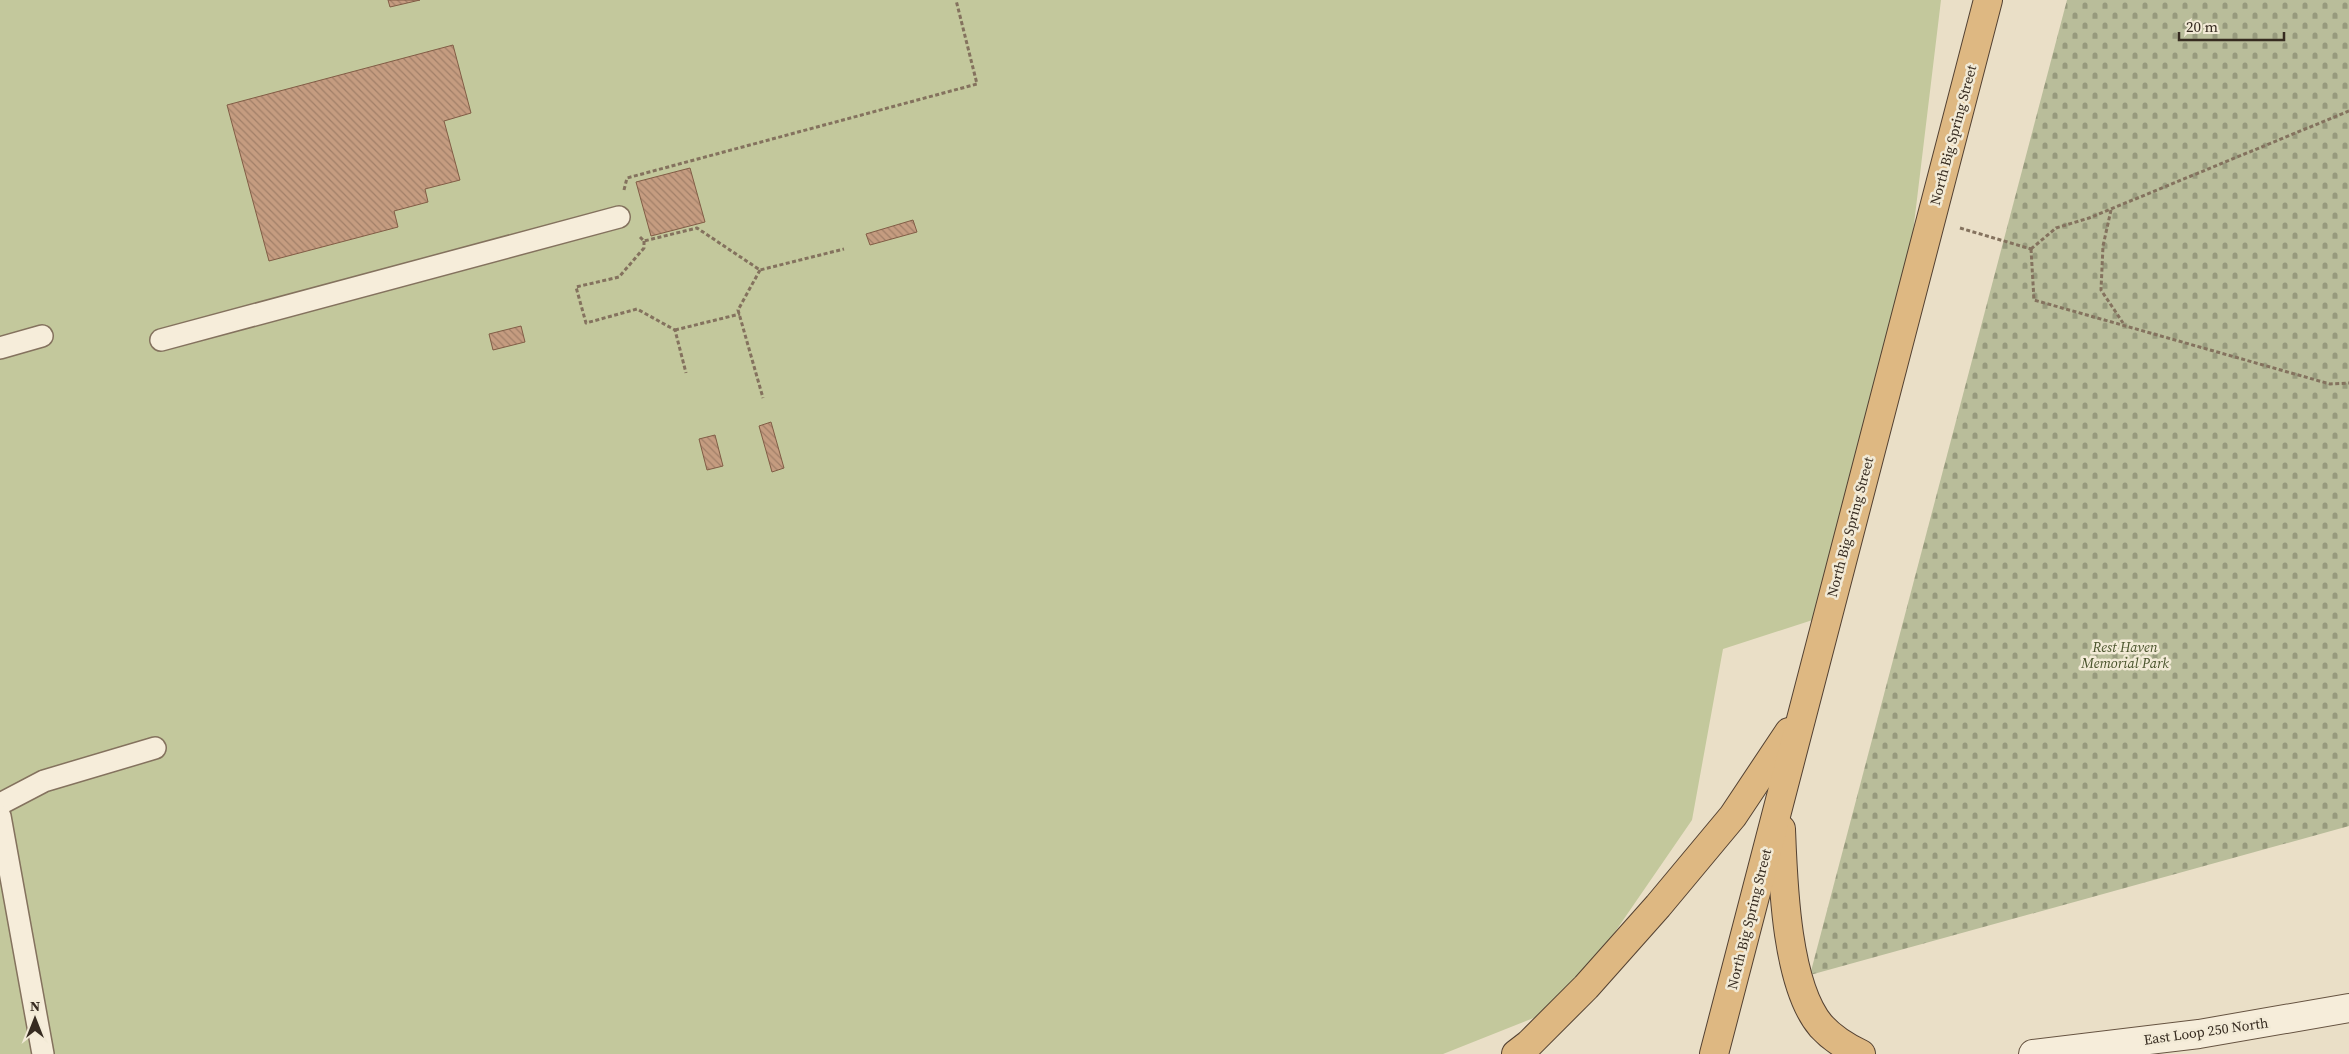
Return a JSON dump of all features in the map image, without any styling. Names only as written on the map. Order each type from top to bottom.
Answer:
[{"type":"highway","name":"North Big Spring Street","points":[[1714,1054],[1988,0]]},
{"type":"highway","points":[[1516,1054],[1529,1044],[1586,987],[1727,824],[1801,714]]},
{"type":"highway","points":[[1780,799],[1783,884],[1794,964],[1806,999],[1820,1025],[1844,1046],[1861,1054]]},
{"type":"main road","name":"East Loop 250 North","points":[[2034,1054],[2199,1034],[2349,1008]]},
{"type":"lane","points":[[161,340],[619,217]]},
{"type":"lane","points":[[0,348],[42,336]]},
{"type":"lane","points":[[0,804],[44,781],[155,748]]},
{"type":"lane","points":[[0,816],[43,1054]]},
{"type":"path","points":[[740,314],[675,330],[637,309],[586,323],[576,287],[619,277],[644,248],[644,241],[619,217],[627,178],[977,84],[956,0]]},
{"type":"path","points":[[2031,249],[2056,228],[2112,209],[2349,111]]},
{"type":"path","points":[[2112,209],[2103,246],[2101,290],[2124,324]]},
{"type":"path","points":[[1931,219],[2031,249]]},
{"type":"path","points":[[644,241],[697,228],[760,270]]},
{"type":"path","points":[[763,398],[738,310],[760,270],[844,249]]},
{"type":"path","points":[[2031,249],[2034,300],[2330,384],[2349,383]]},
{"type":"path","points":[[675,330],[686,373]]},
{"type":"green space","points":[[0,0],[1941,0],[1900,340],[1828,615],[1723,649],[1692,820],[1564,1006],[1443,1054],[0,1054]]},
{"type":"green space","name":"Rest Haven Memorial Park","points":[[2067,0],[2349,0],[2349,826],[1810,975]]},
{"type":"building","points":[[388,0],[420,0],[390,7]]},
{"type":"building","points":[[453,45],[471,113],[444,121],[460,180],[425,189],[428,202],[394,211],[398,227],[269,261],[227,105]]},
{"type":"building","points":[[690,168],[705,222],[651,236],[636,182]]},
{"type":"building","points":[[913,220],[917,232],[870,245],[866,234]]},
{"type":"building","points":[[521,326],[525,342],[493,350],[489,334]]},
{"type":"building","points":[[771,422],[784,468],[772,472],[759,426]]},
{"type":"building","points":[[715,435],[723,466],[707,470],[699,439]]}]
